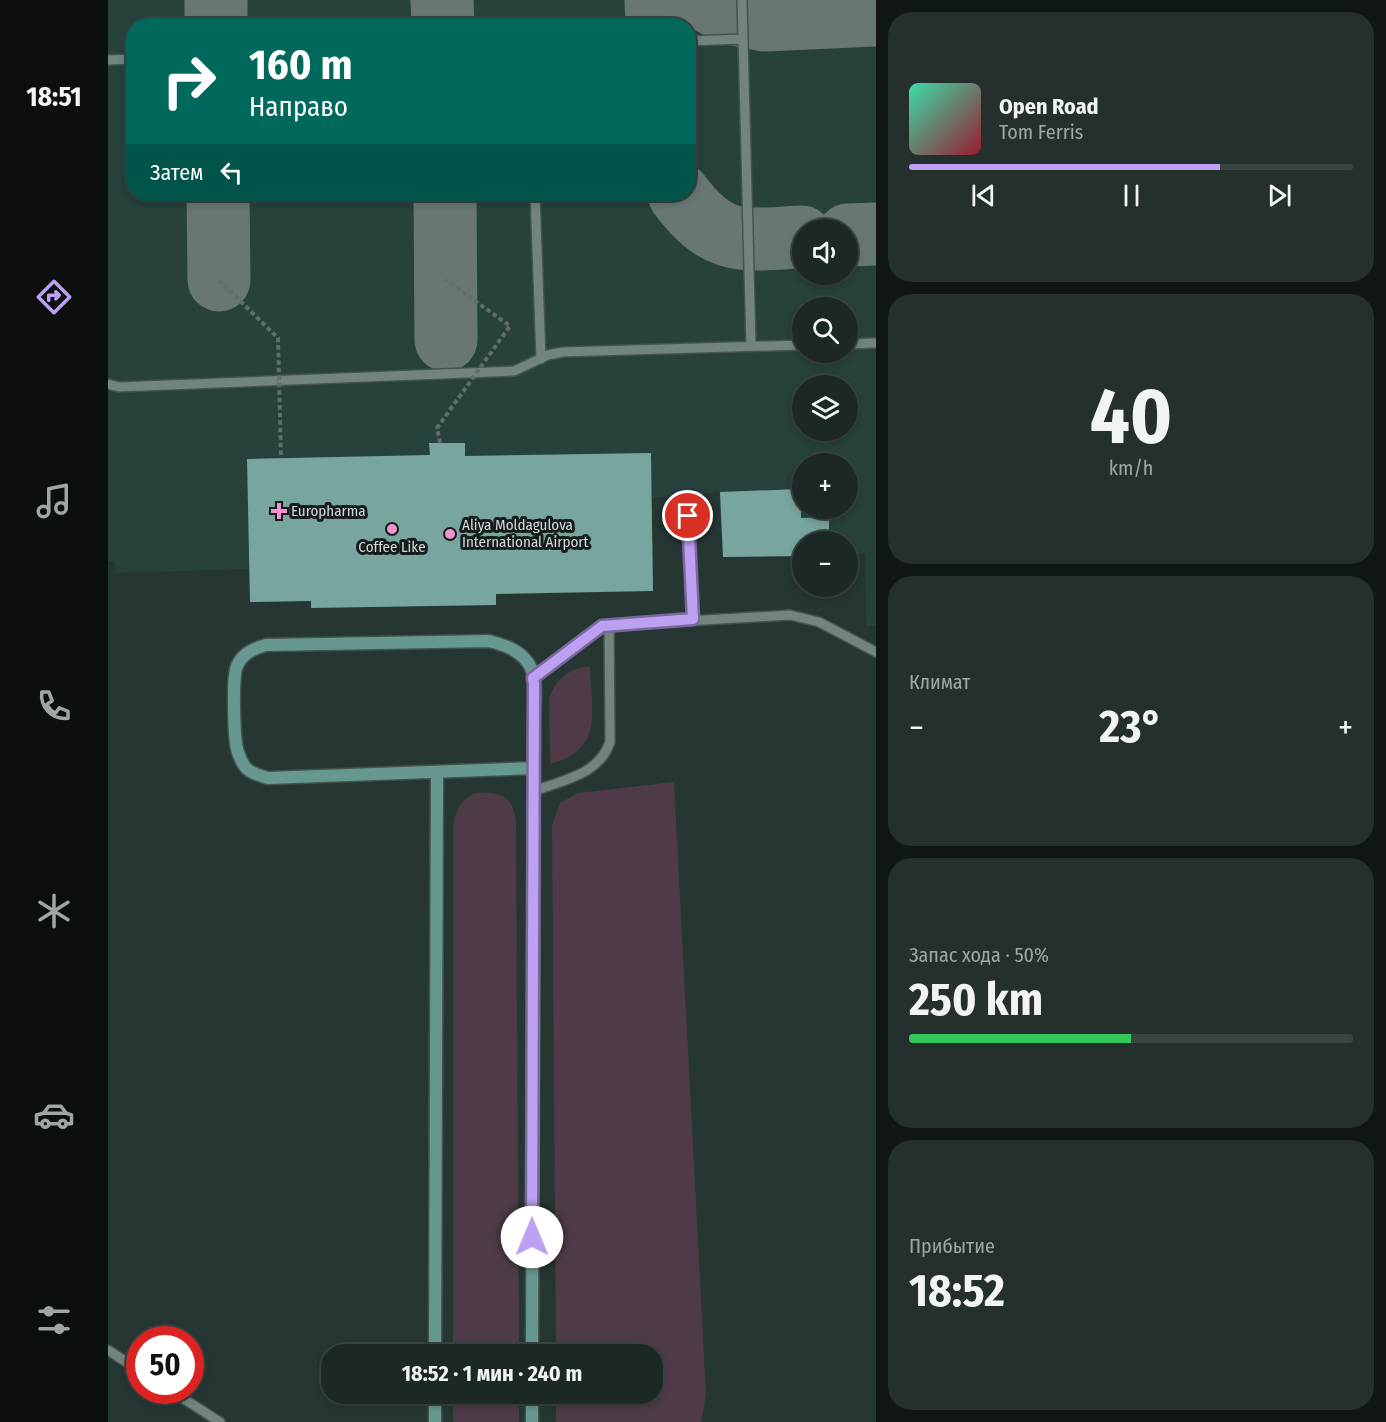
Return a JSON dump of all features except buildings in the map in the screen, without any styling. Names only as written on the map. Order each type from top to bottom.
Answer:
[{"type":"main road","points":[[532,1344],[534,768],[531,668],[522,656],[507,646],[489,641],[266,645],[249,652],[237,666],[236,746],[246,768],[257,775],[268,778],[534,768]]},
{"type":"main road","points":[[435,1344],[437,773]]},
{"type":"main road","points":[[435,1404],[435,1422]]},
{"type":"main road","points":[[532,1404],[532,1422]]},
{"type":"lane","points":[[742,0],[751,346]]},
{"type":"lane","points":[[696,40],[743,39]]},
{"type":"lane","points":[[108,60],[126,59]]},
{"type":"lane","points":[[535,201],[541,359]]},
{"type":"lane","points":[[858,344],[876,343]]},
{"type":"lane","points":[[108,384],[118,387],[514,371],[563,352],[792,345]]},
{"type":"lane","points":[[687,495],[693,619]]},
{"type":"lane","points":[[533,678],[602,626],[693,619],[790,615],[819,622],[876,652]]},
{"type":"lane","points":[[534,791],[587,772],[607,751],[610,742],[609,626]]},
{"type":"lane","points":[[108,1350],[126,1362]]},
{"type":"lane","points":[[192,1404],[220,1422]]},
{"type":"path","points":[[219,280],[278,338],[281,458]]},
{"type":"path","points":[[440,443],[437,428],[510,326],[446,280]]},
{"type":"shaded area","name":"Aliya Moldagulova International Airport","points":[[108,0],[876,0],[876,625],[866,626],[865,554],[858,554],[858,531],[792,531],[792,556],[723,557],[719,492],[652,498],[653,591],[496,594],[496,605],[311,608],[311,601],[250,602],[249,569],[115,573],[115,561],[108,561]]},
{"type":"shaded area","points":[[590,666],[592,713],[587,739],[580,749],[550,764],[549,699],[559,680],[576,669]]},
{"type":"shaded area","points":[[674,782],[706,1394],[701,1422],[556,1422],[556,1404],[663,1404],[663,1344],[556,1344],[552,826],[560,803],[578,793]]},
{"type":"shaded area","points":[[475,793],[503,796],[511,805],[516,821],[519,1344],[453,1344],[453,828],[459,807]]},
{"type":"shaded area","points":[[453,1404],[519,1404],[519,1422],[453,1422]]},
{"type":"taxiway","points":[[216,0],[216,18]]},
{"type":"taxiway","points":[[442,0],[443,18]]},
{"type":"taxiway","points":[[656,0],[657,18]]},
{"type":"taxiway","points":[[705,0],[730,13],[765,20],[876,15]]},
{"type":"taxiway","points":[[218,201],[219,280]]},
{"type":"taxiway","points":[[445,201],[446,340]]},
{"type":"taxiway","points":[[685,201],[706,224],[733,237],[747,239],[792,238]]},
{"type":"taxiway","points":[[858,235],[876,234]]},
{"type":"place","name":"Europharma","points":[[279,511]]},
{"type":"place","name":"Coffee Like","points":[[392,529]]},
{"type":"place","name":"Aliya Moldagulova International Airport","points":[[450,534]]},
{"type":"route","points":[[532,1237],[533,678],[602,626],[693,619],[688,516]]}]
